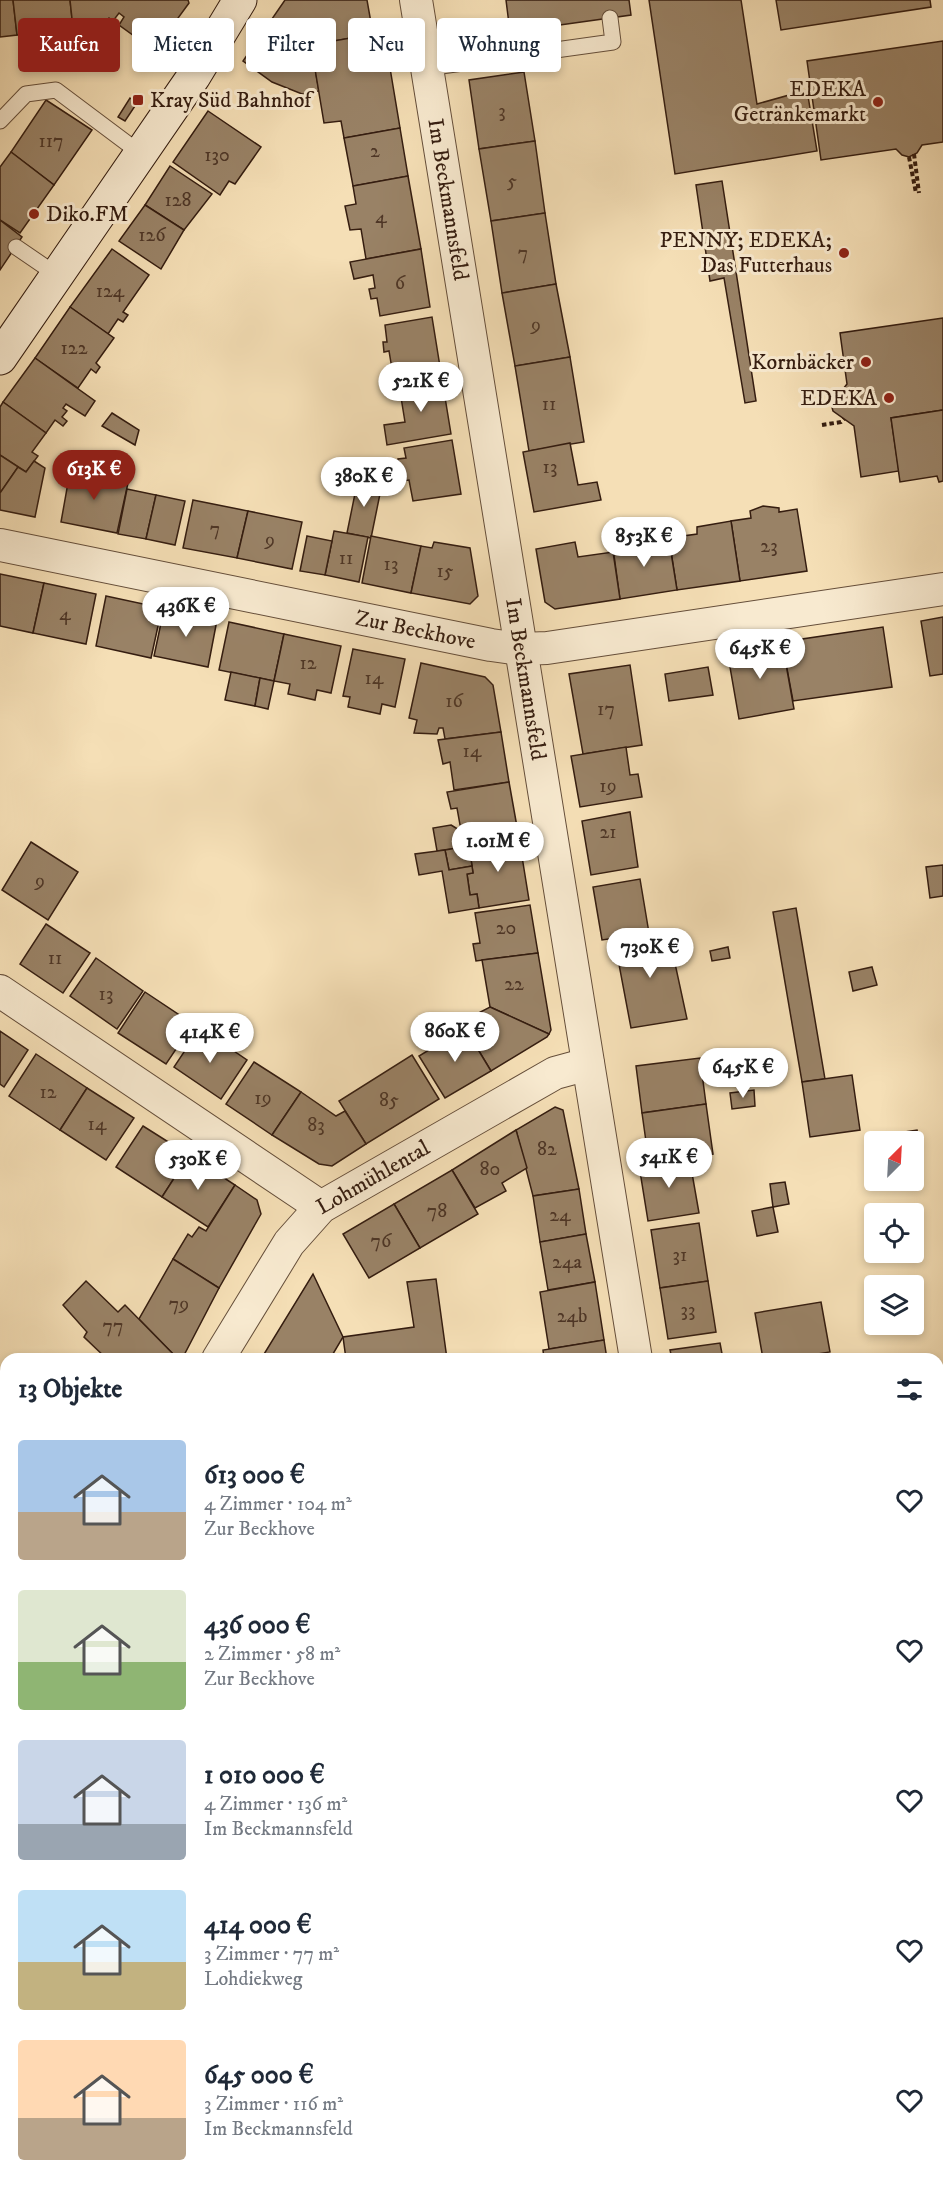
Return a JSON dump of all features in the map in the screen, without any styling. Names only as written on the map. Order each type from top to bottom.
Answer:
[{"type":"main road","points":[[0,358],[194,76],[240,0]]},
{"type":"street","name":"Im Beckmannsfeld","points":[[417,0],[635,1353]]},
{"type":"street","name":"Zur Beckhove","points":[[0,545],[479,643],[521,649],[570,644],[943,589]]},
{"type":"street","points":[[0,991],[321,1207]]},
{"type":"street","name":"Lohmühlental","points":[[222,1353],[289,1243],[321,1207],[555,1073],[588,1064]]},
{"type":"lane","points":[[427,68],[614,42],[610,18]]},
{"type":"lane","points":[[0,121],[26,94],[56,90],[140,153]]},
{"type":"lane","points":[[16,247],[57,275]]},
{"type":"path","points":[[909,157],[918,193],[914,154]]},
{"type":"path","points":[[818,394],[835,391],[840,393]]},
{"type":"path","points":[[822,425],[841,422],[843,419]]},
{"type":"building","points":[[0,0],[13,0],[17,35],[0,37]]},
{"type":"building","points":[[13,0],[70,0],[72,18],[18,18],[17,35]]},
{"type":"building","points":[[70,0],[188,0],[189,3],[178,18],[132,18],[132,34],[120,26],[124,17],[119,13],[115,18],[72,18]]},
{"type":"building","points":[[285,0],[367,0],[370,18],[348,18],[348,38],[336,41],[336,18],[273,18]]},
{"type":"building","points":[[506,0],[629,0],[631,15],[561,25],[561,18],[508,18]]},
{"type":"building","points":[[649,0],[741,0],[757,104],[807,90],[817,151],[675,174]]},
{"type":"building","points":[[776,0],[930,0],[931,7],[781,30]]},
{"type":"building","points":[[348,38],[348,72],[391,72],[400,128],[344,138],[341,121],[324,123],[316,72],[336,72],[336,41]]},
{"type":"building","name":"EDEKA Getränkemarkt","points":[[943,41],[943,142],[922,145],[917,153],[909,157],[902,155],[896,149],[821,160],[807,61]]},
{"type":"building","points":[[258,72],[316,72],[319,91],[302,94],[272,82]]},
{"type":"building","points":[[524,72],[535,141],[479,149],[469,80]]},
{"type":"building","points":[[130,98],[137,103],[125,121],[118,117]]},
{"type":"building","points":[[46,100],[92,130],[54,185],[11,152]]},
{"type":"building","points":[[208,111],[261,147],[235,184],[229,181],[220,195],[173,162]]},
{"type":"building","points":[[400,128],[408,176],[353,186],[344,138]]},
{"type":"building","points":[[535,141],[545,213],[491,221],[479,149]]},
{"type":"building","points":[[11,152],[54,185],[20,233],[0,220],[0,167]]},
{"type":"building","points":[[170,166],[212,194],[184,230],[145,205]]},
{"type":"building","points":[[408,176],[421,249],[366,259],[361,229],[350,230],[345,206],[356,204],[353,186]]},
{"type":"building","points":[[722,181],[756,401],[745,403],[724,278],[710,281],[696,185]]},
{"type":"building","points":[[145,205],[184,230],[161,269],[119,241]]},
{"type":"building","points":[[545,213],[556,284],[502,293],[491,221]]},
{"type":"building","points":[[0,220],[22,237],[0,270]]},
{"type":"building","points":[[112,249],[149,275],[123,312],[128,315],[123,322],[118,319],[108,334],[70,307]]},
{"type":"building","points":[[421,249],[430,307],[380,316],[377,298],[371,299],[369,289],[375,288],[373,275],[354,279],[350,262]]},
{"type":"building","points":[[556,284],[570,357],[515,366],[502,293]]},
{"type":"building","points":[[70,307],[114,338],[96,363],[100,367],[96,373],[91,369],[78,388],[35,358]]},
{"type":"building","points":[[432,317],[441,373],[394,381],[389,351],[384,352],[383,342],[387,342],[385,325]]},
{"type":"building","name":"EDEKA","points":[[943,318],[943,410],[891,418],[899,471],[861,477],[854,426],[833,411],[831,404],[847,384],[840,333]]},
{"type":"building","points":[[570,357],[584,442],[529,451],[515,366]]},
{"type":"building","points":[[35,358],[95,401],[85,416],[66,404],[63,408],[67,411],[62,417],[67,421],[63,426],[55,420],[46,433],[3,402]]},
{"type":"building","points":[[442,379],[451,434],[387,445],[384,425],[405,422],[399,385]]},
{"type":"building","points":[[3,402],[46,433],[32,452],[38,456],[26,472],[0,455],[0,407]]},
{"type":"building","points":[[943,410],[943,481],[939,482],[937,476],[900,482],[891,418]]},
{"type":"building","points":[[112,413],[139,430],[135,445],[102,426]]},
{"type":"building","points":[[452,440],[461,494],[413,501],[409,480],[402,481],[398,459],[406,458],[404,448]]},
{"type":"building","points":[[570,443],[578,485],[597,482],[601,500],[534,512],[523,452]]},
{"type":"building","points":[[0,455],[18,467],[0,493]]},
{"type":"building","points":[[34,461],[45,468],[35,517],[0,510],[0,493],[18,467],[26,472]]},
{"type":"building","points":[[71,466],[97,471],[97,477],[128,483],[117,533],[61,522]]},
{"type":"building","points":[[358,479],[382,484],[371,538],[347,533]]},
{"type":"building","points":[[127,489],[156,495],[146,539],[118,534]]},
{"type":"building","points":[[156,495],[185,501],[175,545],[146,539]]},
{"type":"building","points":[[193,500],[248,511],[237,558],[183,548]]},
{"type":"building","points":[[763,506],[779,508],[779,512],[797,509],[807,571],[740,581],[731,521],[751,518],[750,511]]},
{"type":"building","points":[[248,511],[302,522],[292,569],[237,558]]},
{"type":"building","points":[[731,521],[740,581],[677,590],[669,538],[697,534],[697,527]]},
{"type":"building","points":[[334,531],[368,537],[359,582],[325,575]]},
{"type":"building","points":[[648,535],[649,543],[669,540],[677,590],[620,599],[613,548],[628,546],[627,539]]},
{"type":"building","points":[[307,536],[332,541],[325,575],[300,571]]},
{"type":"building","points":[[371,536],[421,546],[411,593],[362,583]]},
{"type":"building","points":[[434,542],[470,548],[478,596],[470,604],[411,593],[421,546],[432,548]]},
{"type":"building","points":[[575,542],[578,557],[613,552],[620,599],[555,609],[545,602],[536,549]]},
{"type":"building","points":[[0,574],[44,583],[33,633],[0,626]]},
{"type":"building","points":[[44,583],[96,594],[86,644],[33,633]]},
{"type":"building","points":[[106,596],[162,608],[151,658],[96,646]]},
{"type":"building","points":[[164,609],[217,620],[208,667],[154,656]]},
{"type":"building","points":[[943,617],[943,674],[930,676],[921,621]]},
{"type":"building","points":[[229,622],[284,634],[274,681],[219,670]]},
{"type":"building","points":[[883,627],[892,687],[793,701],[782,642]]},
{"type":"building","points":[[284,634],[341,646],[331,693],[317,690],[315,700],[288,694],[290,684],[274,681]]},
{"type":"building","points":[[782,642],[794,709],[739,719],[727,650]]},
{"type":"building","points":[[353,649],[405,659],[395,707],[382,704],[380,714],[348,707],[350,697],[343,696]]},
{"type":"building","points":[[421,663],[485,677],[493,685],[501,732],[445,739],[443,728],[439,728],[437,734],[414,733],[417,720],[409,718]]},
{"type":"building","points":[[630,665],[642,745],[583,754],[569,674]]},
{"type":"building","points":[[708,667],[713,695],[669,701],[665,674]]},
{"type":"building","points":[[231,672],[260,678],[255,706],[225,700]]},
{"type":"building","points":[[260,678],[274,681],[268,709],[255,706]]},
{"type":"building","points":[[501,732],[509,782],[454,790],[450,762],[443,764],[438,740]]},
{"type":"building","points":[[626,747],[630,775],[638,774],[642,797],[580,807],[571,756]]},
{"type":"building","points":[[509,782],[519,838],[464,847],[457,808],[451,809],[447,792]]},
{"type":"building","points":[[630,812],[638,867],[591,875],[582,821]]},
{"type":"building","points":[[451,825],[461,831],[464,847],[437,851],[433,828]]},
{"type":"building","points":[[519,838],[529,900],[479,908],[477,894],[470,895],[467,874],[473,873],[469,846]]},
{"type":"building","points":[[31,842],[78,872],[48,920],[2,890]]},
{"type":"building","points":[[469,846],[472,866],[449,870],[445,850]]},
{"type":"building","points":[[445,850],[449,870],[472,866],[473,873],[467,874],[470,895],[477,894],[479,908],[449,913],[442,871],[419,875],[415,854]]},
{"type":"building","points":[[943,865],[943,896],[930,898],[926,867]]},
{"type":"building","points":[[640,879],[649,933],[602,940],[593,887]]},
{"type":"building","points":[[530,905],[538,953],[476,961],[473,944],[480,943],[475,913]]},
{"type":"building","points":[[796,908],[825,1079],[802,1082],[773,912]]},
{"type":"building","points":[[46,924],[90,953],[63,993],[20,964]]},
{"type":"building","points":[[668,931],[687,1019],[631,1028],[614,938]]},
{"type":"building","points":[[728,947],[730,958],[712,961],[710,951]]},
{"type":"building","points":[[538,953],[551,1030],[549,1034],[490,1007],[482,960]]},
{"type":"building","points":[[96,958],[143,991],[117,1029],[70,996]]},
{"type":"building","points":[[872,967],[877,985],[853,991],[849,972]]},
{"type":"building","points":[[145,992],[193,1024],[166,1064],[118,1033]]},
{"type":"building","points":[[490,1007],[549,1034],[491,1071],[463,1021]]},
{"type":"building","points":[[200,1028],[247,1060],[221,1099],[174,1067]]},
{"type":"building","points":[[465,1028],[491,1071],[445,1098],[419,1056]]},
{"type":"building","points":[[0,1031],[28,1050],[4,1087],[0,1084]]},
{"type":"building","points":[[36,1054],[87,1088],[60,1130],[9,1096]]},
{"type":"building","points":[[412,1055],[439,1099],[366,1144],[339,1101]]},
{"type":"building","points":[[700,1058],[706,1104],[642,1113],[636,1066]]},
{"type":"building","points":[[254,1062],[301,1092],[272,1135],[226,1104]]},
{"type":"building","points":[[852,1075],[860,1130],[810,1137],[802,1082]]},
{"type":"building","points":[[87,1088],[134,1118],[106,1160],[60,1130]]},
{"type":"building","points":[[754,1090],[755,1106],[732,1109],[730,1093]]},
{"type":"building","points":[[301,1092],[336,1116],[345,1111],[366,1144],[332,1166],[319,1164],[272,1135]]},
{"type":"building","points":[[706,1104],[713,1154],[649,1163],[642,1113]]},
{"type":"building","points":[[555,1107],[563,1110],[579,1189],[533,1196],[516,1130]]},
{"type":"building","points":[[143,1126],[189,1155],[162,1197],[116,1167]]},
{"type":"building","points":[[516,1130],[527,1168],[502,1183],[506,1191],[475,1208],[452,1170]]},
{"type":"building","points":[[189,1155],[235,1185],[208,1227],[162,1197]]},
{"type":"building","points":[[689,1156],[699,1213],[648,1221],[639,1165]]},
{"type":"building","points":[[452,1170],[478,1214],[420,1248],[394,1204]]},
{"type":"building","points":[[785,1182],[789,1204],[773,1207],[770,1184]]},
{"type":"building","points":[[235,1185],[257,1200],[261,1214],[219,1288],[173,1259],[188,1234],[192,1237],[199,1227],[206,1231]]},
{"type":"building","points":[[579,1189],[586,1234],[540,1242],[533,1196]]},
{"type":"building","points":[[394,1204],[420,1248],[369,1278],[343,1234]]},
{"type":"building","points":[[773,1207],[778,1232],[757,1236],[752,1211]]},
{"type":"building","points":[[699,1223],[708,1281],[660,1288],[651,1230]]},
{"type":"building","points":[[586,1234],[595,1282],[548,1290],[540,1242]]},
{"type":"building","points":[[173,1259],[219,1288],[185,1353],[172,1353],[139,1319]]},
{"type":"building","points":[[313,1274],[343,1337],[334,1353],[265,1353]]},
{"type":"building","points":[[436,1279],[446,1353],[345,1353],[343,1337],[414,1327],[407,1282]]},
{"type":"building","points":[[86,1281],[118,1312],[125,1305],[172,1353],[101,1353],[84,1337],[87,1332],[63,1305]]},
{"type":"building","points":[[708,1281],[716,1332],[668,1339],[660,1288]]},
{"type":"building","points":[[595,1282],[604,1340],[549,1349],[540,1292]]},
{"type":"building","points":[[821,1302],[830,1352],[762,1353],[755,1313]]},
{"type":"building","points":[[604,1340],[606,1353],[543,1353],[543,1350]]},
{"type":"building","points":[[720,1343],[722,1353],[671,1353],[670,1350]]},
{"type":"place","name":"Kray Süd Bahnhof","points":[[138,100]]},
{"type":"place","name":"EDEKA Getränkemarkt","points":[[878,102]]},
{"type":"place","name":"Diko.FM","points":[[34,214]]},
{"type":"place","name":"PENNY; EDEKA; Das Futterhaus","points":[[844,253]]},
{"type":"place","name":"Kornbäcker","points":[[866,362]]},
{"type":"place","name":"EDEKA","points":[[889,398]]}]
